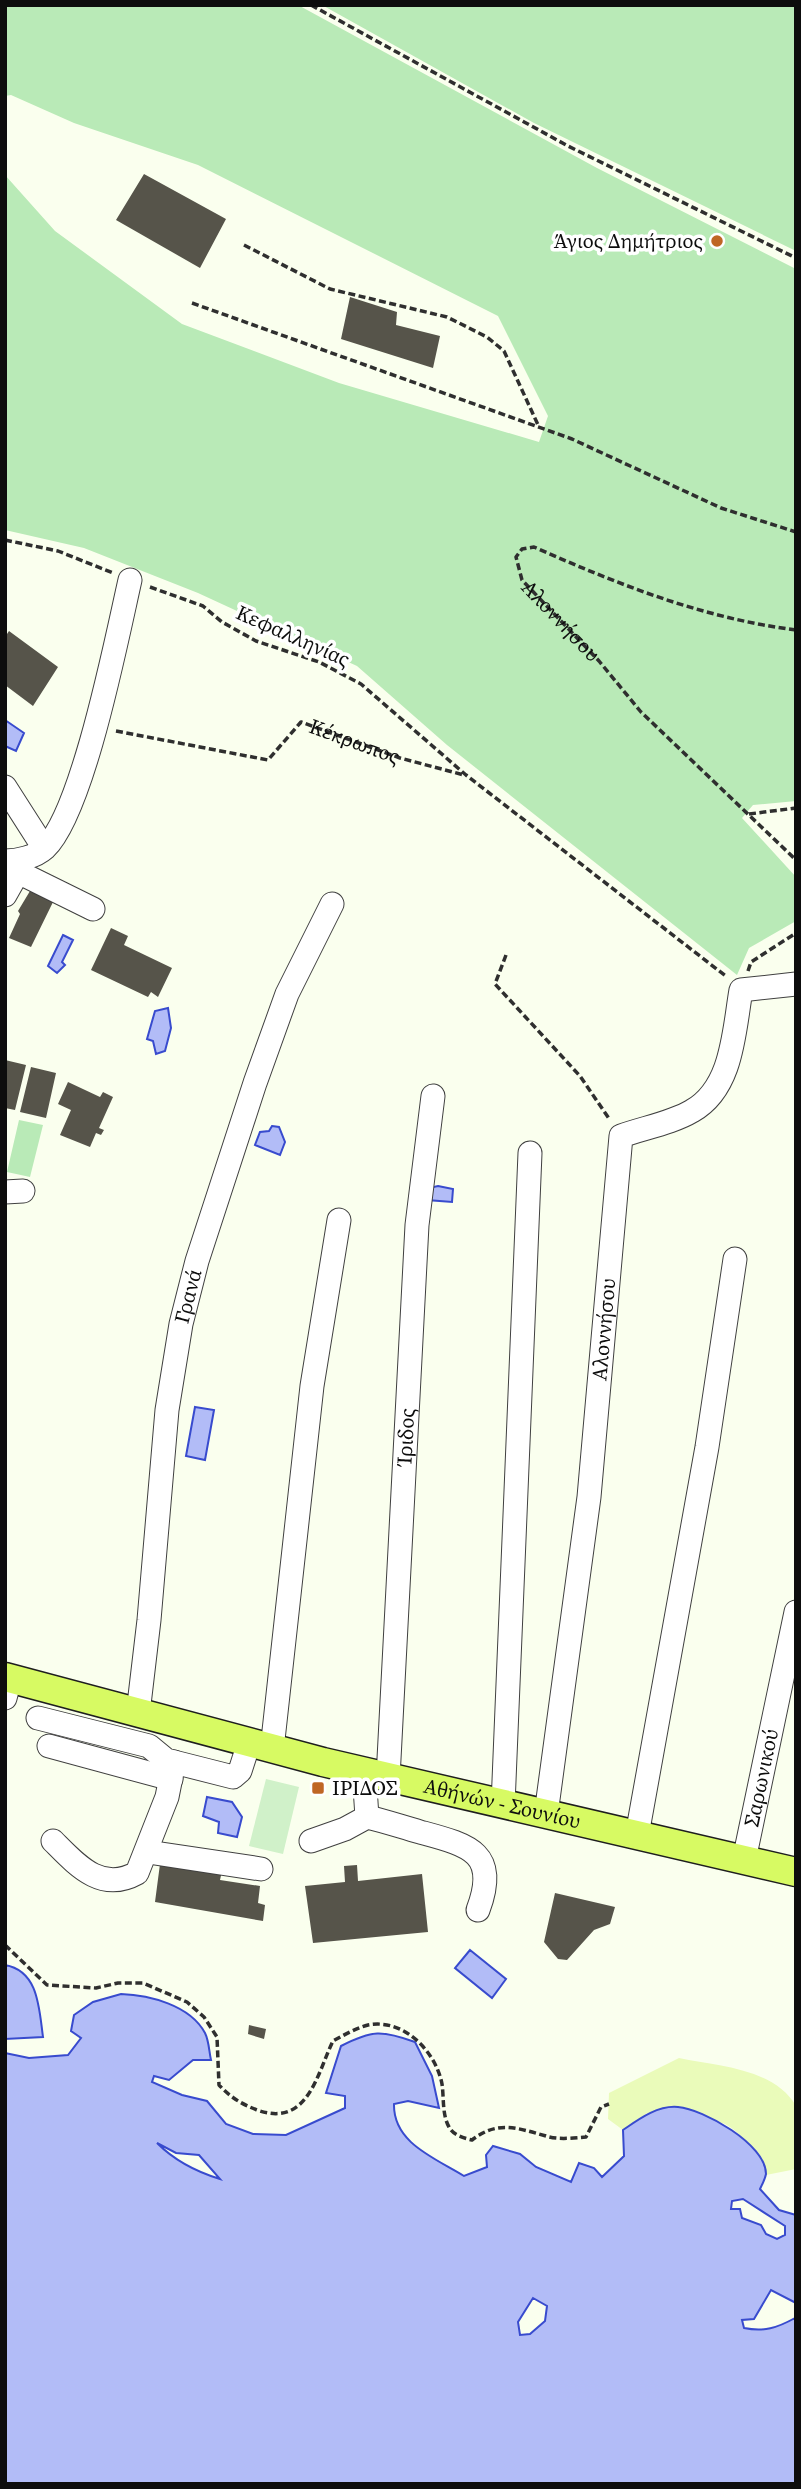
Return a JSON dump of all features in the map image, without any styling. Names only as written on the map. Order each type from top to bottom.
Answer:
[{"type":"main road","name":"Αθήνών - Σουνίου","points":[[7,1685],[138,1713],[376,1775],[796,1872]]},
{"type":"street","points":[[9,865],[44,848],[62,825],[95,726],[130,580]]},
{"type":"street","points":[[5,787],[44,848]]},
{"type":"street","points":[[5,895],[9,865]]},
{"type":"street","points":[[9,865],[93,909]]},
{"type":"street","name":"Γρανά","points":[[138,1713],[167,1410],[181,1324],[209,1224],[287,994],[332,904]]},
{"type":"street","points":[[621,1136],[693,1111],[712,1093],[723,1077],[741,990],[796,984]]},
{"type":"street","name":"Ίριδος","points":[[367,1816],[376,1775],[417,1225],[433,1096]]},
{"type":"street","name":"Αλοννήσου","points":[[546,1814],[589,1497],[621,1136]]},
{"type":"street","points":[[503,1805],[530,1153]]},
{"type":"street","points":[[49,1746],[173,1771],[233,1777],[261,1746],[312,1386],[339,1220]]},
{"type":"street","points":[[637,1835],[698,1501],[735,1259]]},
{"type":"street","name":"Σαρωνικού","points":[[744,1860],[796,1612]]},
{"type":"street","points":[[38,1718],[149,1746],[166,1760],[173,1771],[148,1852],[137,1873],[110,1882],[78,1866],[53,1841]]},
{"type":"street","points":[[311,1841],[345,1829],[367,1816],[454,1840],[472,1849],[486,1877],[478,1910]]},
{"type":"street","points":[[148,1852],[261,1869]]},
{"type":"path","points":[[311,5],[568,146],[796,258]]},
{"type":"path","points":[[244,245],[330,289],[447,317],[487,337],[504,351],[539,427]]},
{"type":"path","points":[[191,303],[572,439],[721,508],[796,532]]},
{"type":"path","name":"Κεφαλληνίας","points":[[5,540],[58,551],[203,606],[222,622],[256,640],[319,663],[360,684],[467,775],[705,959],[741,990]]},
{"type":"path","name":"Αλοννήσου","points":[[796,630],[751,624],[693,610],[625,588],[534,547],[522,549],[516,556],[522,580],[599,661],[641,712],[796,860]]},
{"type":"path","name":"Κέκρωπος","points":[[95,726],[268,760],[301,722],[400,758],[467,775]]},
{"type":"path","points":[[749,814],[796,808]]},
{"type":"path","points":[[741,990],[751,962],[796,933]]},
{"type":"path","points":[[506,955],[495,984],[580,1076],[621,1136]]},
{"type":"path","points":[[5,1945],[47,1985],[96,1988],[118,1983],[143,1983],[187,2002],[204,2017],[217,2037],[219,2085],[231,2098],[267,2113],[282,2114],[298,2108],[312,2090],[333,2041],[367,2025],[380,2024],[415,2038],[429,2052],[442,2082],[449,2127],[460,2138],[471,2140],[484,2131],[506,2125],[548,2137],[586,2137],[601,2107],[609,2104]]},
{"type":"shaded area","points":[[5,5],[298,5],[597,168],[796,269],[796,801],[753,805],[742,818],[796,877],[796,921],[749,948],[737,975],[447,745],[357,666],[198,593],[84,548],[5,530],[5,175],[55,231],[182,324],[339,383],[539,442],[548,416],[498,316],[198,165],[74,123],[11,95],[5,96]]},
{"type":"shaded area","points":[[322,5],[796,5],[796,251],[534,123]]},
{"type":"shaded area","points":[[19,1120],[43,1125],[30,1177],[7,1172]]},
{"type":"shaded area","points":[[266,1779],[299,1787],[283,1854],[249,1846]]},
{"type":"sand","points":[[679,2058],[744,2071],[759,2076],[786,2093],[796,2106],[796,2169],[766,2175],[756,2153],[744,2139],[725,2124],[718,2122],[647,2113],[623,2130],[608,2119],[609,2093]]},
{"type":"water","points":[[5,720],[24,733],[16,751],[5,746]]},
{"type":"water","points":[[63,935],[73,940],[62,962],[65,965],[57,973],[48,966]]},
{"type":"water","points":[[168,1008],[171,1028],[165,1051],[156,1054],[153,1041],[147,1039],[155,1011]]},
{"type":"water","points":[[272,1126],[279,1127],[285,1142],[280,1155],[255,1145],[260,1132],[269,1131]]},
{"type":"water","points":[[438,1186],[453,1189],[452,1202],[427,1200],[429,1188]]},
{"type":"water","points":[[195,1407],[214,1410],[205,1460],[186,1456]]},
{"type":"water","points":[[207,1797],[232,1802],[242,1817],[237,1837],[218,1833],[219,1822],[203,1816]]},
{"type":"water","points":[[470,1950],[506,1979],[492,1998],[455,1968]]},
{"type":"water","points":[[5,1965],[25,1975],[31,1983],[38,2003],[43,2037],[5,2039]]},
{"type":"water","points":[[121,1994],[132,1995],[168,2003],[189,2015],[205,2033],[211,2060],[193,2060],[169,2080],[154,2076],[152,2082],[182,2095],[207,2101],[226,2124],[253,2134],[286,2135],[345,2108],[345,2096],[326,2093],[341,2046],[361,2037],[377,2034],[394,2035],[415,2042],[432,2076],[439,2108],[408,2101],[394,2104],[400,2129],[418,2148],[464,2176],[487,2167],[486,2155],[493,2146],[520,2154],[536,2167],[571,2182],[579,2163],[594,2168],[602,2177],[624,2156],[623,2130],[663,2108],[689,2109],[731,2130],[756,2151],[763,2163],[766,2174],[760,2189],[779,2210],[796,2215],[796,2303],[771,2290],[754,2319],[742,2320],[744,2328],[758,2330],[776,2327],[795,2318],[796,2321],[796,2484],[5,2484],[5,2053],[29,2058],[68,2055],[81,2038],[71,2031],[74,2015],[93,2002]],"holes":[[[157,2143],[176,2153],[199,2155],[220,2179],[186,2165]],[[743,2199],[785,2226],[785,2235],[777,2239],[766,2234],[761,2225],[742,2218],[740,2209],[731,2209],[732,2201]],[[533,2298],[547,2306],[545,2321],[530,2334],[520,2335],[518,2322]]]},
{"type":"building","points":[[144,174],[226,219],[200,268],[116,220]]},
{"type":"building","points":[[350,297],[397,312],[396,325],[440,336],[433,368],[341,339]]},
{"type":"building","points":[[9,631],[58,667],[33,706],[5,685],[5,637]]},
{"type":"building","points":[[30,891],[53,902],[31,947],[9,938],[20,914],[18,911]]},
{"type":"building","points":[[111,928],[128,936],[124,945],[172,968],[158,997],[151,992],[148,997],[91,970]]},
{"type":"building","points":[[5,1060],[26,1065],[15,1110],[5,1108]]},
{"type":"building","points":[[31,1067],[56,1073],[46,1118],[20,1112]]},
{"type":"building","points":[[68,1082],[100,1097],[103,1092],[113,1097],[99,1128],[104,1130],[101,1135],[96,1133],[90,1147],[60,1135],[71,1110],[58,1104]]},
{"type":"building","points":[[160,1864],[222,1871],[220,1880],[260,1886],[258,1903],[265,1905],[263,1921],[155,1902]]},
{"type":"building","points":[[357,1865],[358,1881],[422,1874],[428,1932],[313,1943],[305,1886],[345,1882],[344,1866]]},
{"type":"building","points":[[555,1893],[615,1907],[610,1924],[594,1930],[567,1960],[558,1959],[544,1942]]},
{"type":"building","points":[[249,2025],[266,2029],[264,2039],[248,2034]]},
{"type":"place","name":"Άγιος Δημήτριος","points":[[717,241]]},
{"type":"place","name":"ΙΡΙΔΟΣ","points":[[318,1788]]}]
